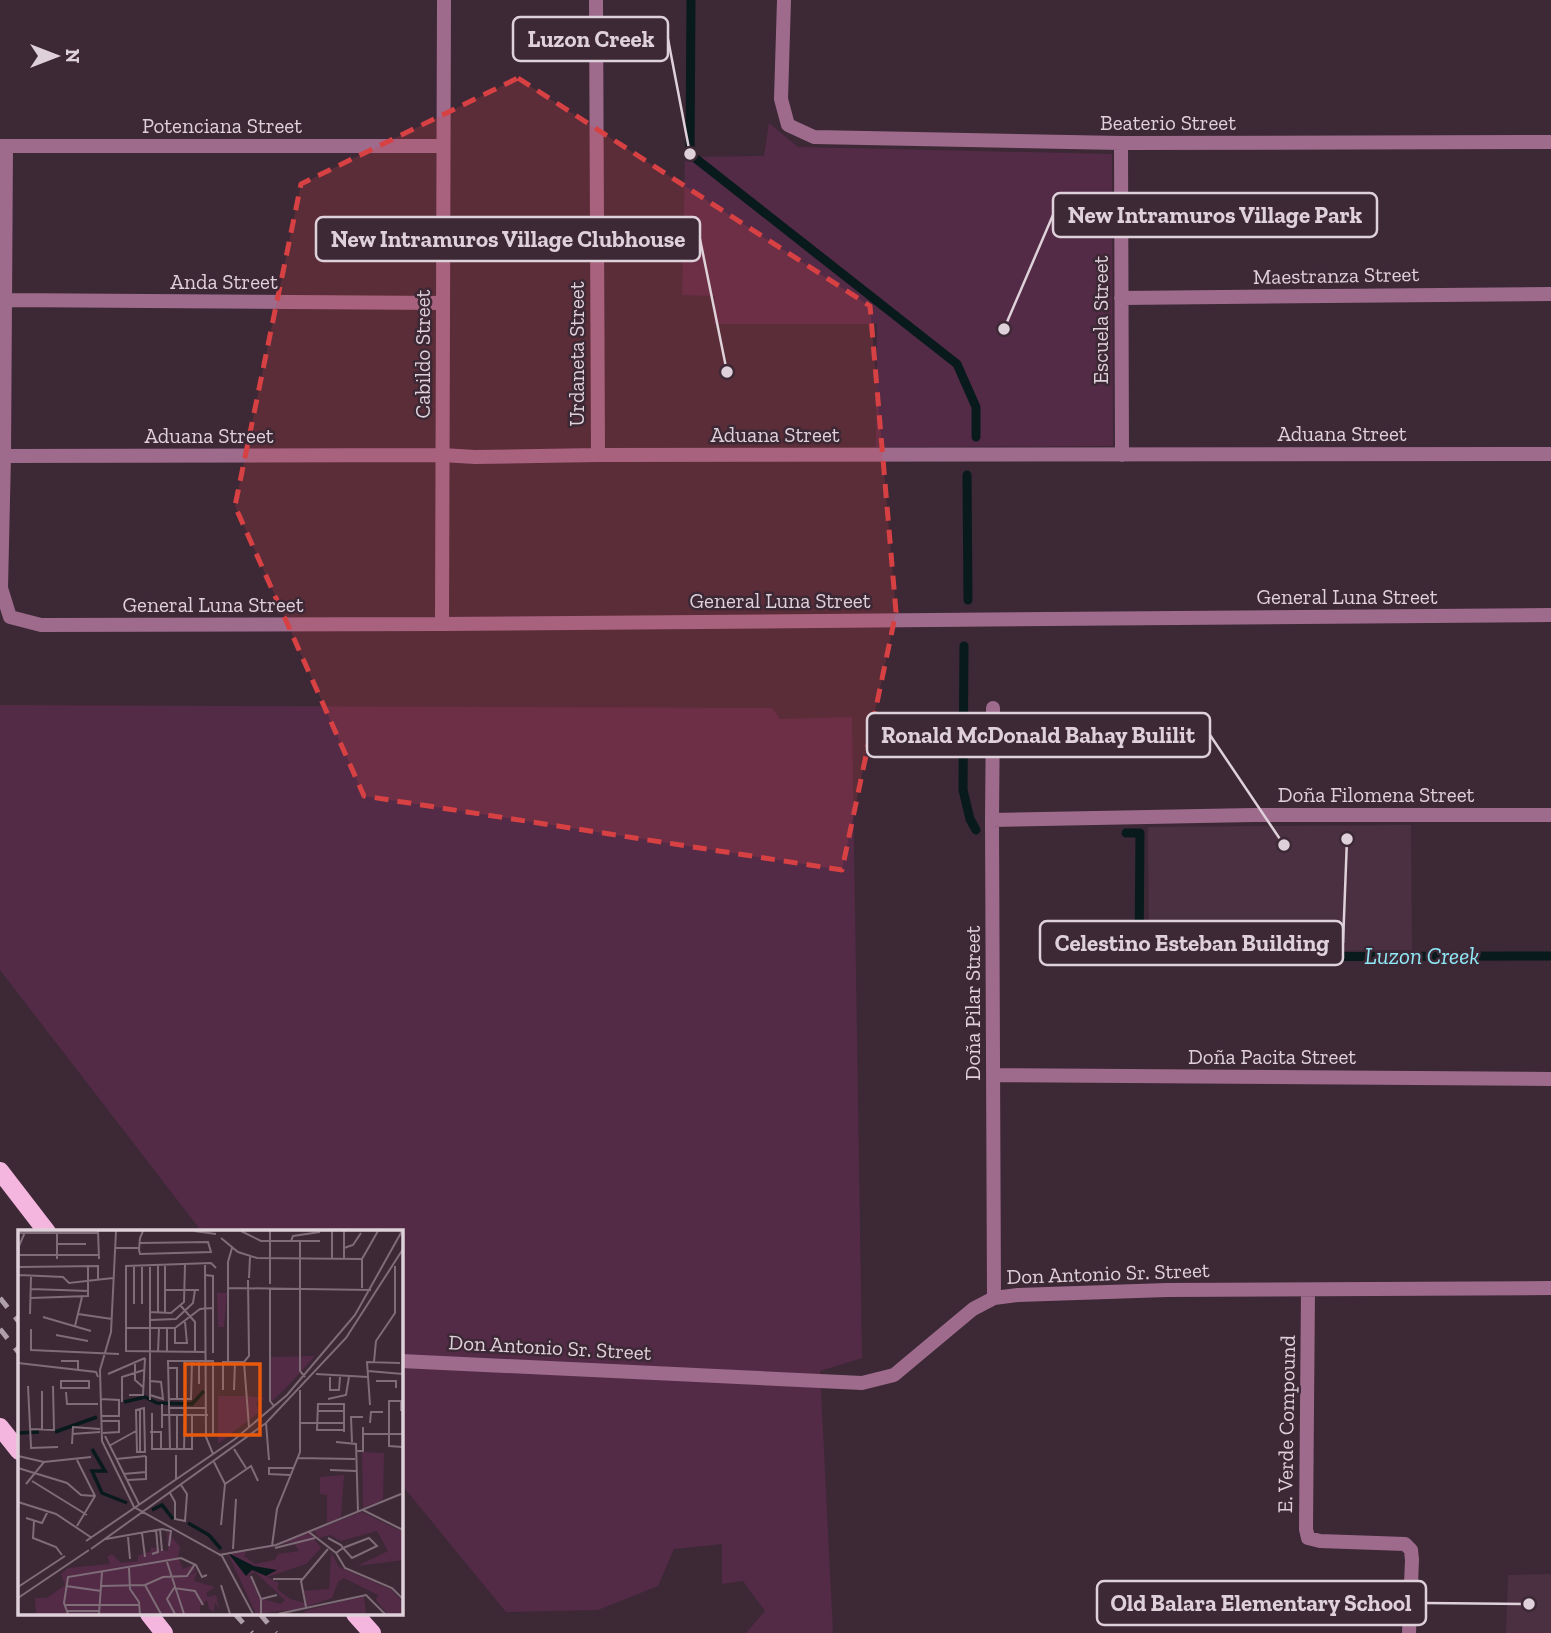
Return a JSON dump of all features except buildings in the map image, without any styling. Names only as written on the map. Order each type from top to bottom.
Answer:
[{"type":"main road","points":[[0,1171],[45,1230]]},
{"type":"main road","points":[[0,1427],[18,1450]]},
{"type":"main road","points":[[151,1616],[164,1633]]},
{"type":"main road","points":[[357,1616],[372,1633]]},
{"type":"street","name":"Cabildo Street","points":[[442,624],[444,0]]},
{"type":"street","name":"Urdaneta Street","points":[[597,0],[598,455]]},
{"type":"street","name":"Beaterio Street","points":[[784,0],[780,99],[788,125],[814,137],[1121,143],[1551,142]]},
{"type":"street","name":"Escuela Street","points":[[1121,143],[1122,455]]},
{"type":"street","name":"Potenciana Street","points":[[3,146],[443,146]]},
{"type":"street","points":[[2,456],[5,300],[3,146]]},
{"type":"street","name":"Maestranza Street","points":[[1121,298],[1551,294]]},
{"type":"street","name":"Anda Street","points":[[5,300],[443,303]]},
{"type":"street","name":"Aduana Street","points":[[2,456],[1551,454]]},
{"type":"street","name":"General Luna Street","points":[[2,456],[1,588],[10,617],[41,625],[1551,615]]},
{"type":"street","name":"Doña Pilar Street","points":[[993,708],[994,1298]]},
{"type":"street","name":"Doña Filomena Street","points":[[992,820],[1253,815],[1551,815]]},
{"type":"street","name":"Doña Pacita Street","points":[[993,1075],[1551,1079]]},
{"type":"street","name":"Don Antonio Sr. Street","points":[[402,1361],[862,1382],[894,1375],[973,1309],[994,1298],[1167,1290],[1551,1288]]},
{"type":"street","name":"E. Verde Compound","points":[[1308,1290],[1308,1538],[1320,1541],[1405,1544],[1411,1550],[1412,1560],[1409,1633]]},
{"type":"highlighted area","points":[[518,78],[870,306],[896,612],[842,870],[364,796],[235,506],[301,184]]},
{"type":"shaded area","points":[[769,123],[798,147],[1112,154],[1113,446],[876,447],[877,324],[714,324],[715,296],[682,295],[685,157],[764,156]]},
{"type":"shaded area","points":[[0,705],[772,708],[780,719],[852,717],[862,1358],[820,1371],[833,1633],[746,1633],[765,1611],[743,1581],[722,1584],[722,1544],[674,1549],[658,1586],[598,1610],[506,1612],[402,1485],[402,1230],[200,1230],[0,970]]},
{"type":"shaded area","points":[[1411,825],[1412,950],[1149,952],[1148,827]]},
{"type":"shaded area","points":[[1551,1574],[1551,1633],[1506,1633],[1508,1575]]},
{"type":"waterway","name":"Luzon Creek","points":[[691,0],[690,154],[957,364],[976,407],[976,437]]},
{"type":"waterway","name":"Luzon Creek","points":[[967,475],[968,600]]},
{"type":"waterway","name":"Luzon Creek","points":[[964,646],[963,790],[970,819],[976,830]]},
{"type":"waterway","name":"Luzon Creek","points":[[1126,833],[1140,833],[1139,957],[1551,956]]},
{"type":"railway","points":[[0,1298],[18,1321]]},
{"type":"railway","points":[[0,1329],[18,1352]]},
{"type":"railway","points":[[237,1616],[252,1633]]},
{"type":"railway","points":[[262,1616],[276,1633]]},
{"type":"place","name":"Luzon Creek","points":[[690,154]]},
{"type":"place","name":"New Intramuros Village Park","points":[[1004,329]]},
{"type":"place","name":"New Intramuros Village Clubhouse","points":[[727,372]]},
{"type":"place","name":"Celestino Esteban Building","points":[[1347,839]]},
{"type":"place","name":"Ronald McDonald Bahay Bulilit","points":[[1284,845]]},
{"type":"place","name":"Old Balara Elementary School","points":[[1529,1604]]}]
